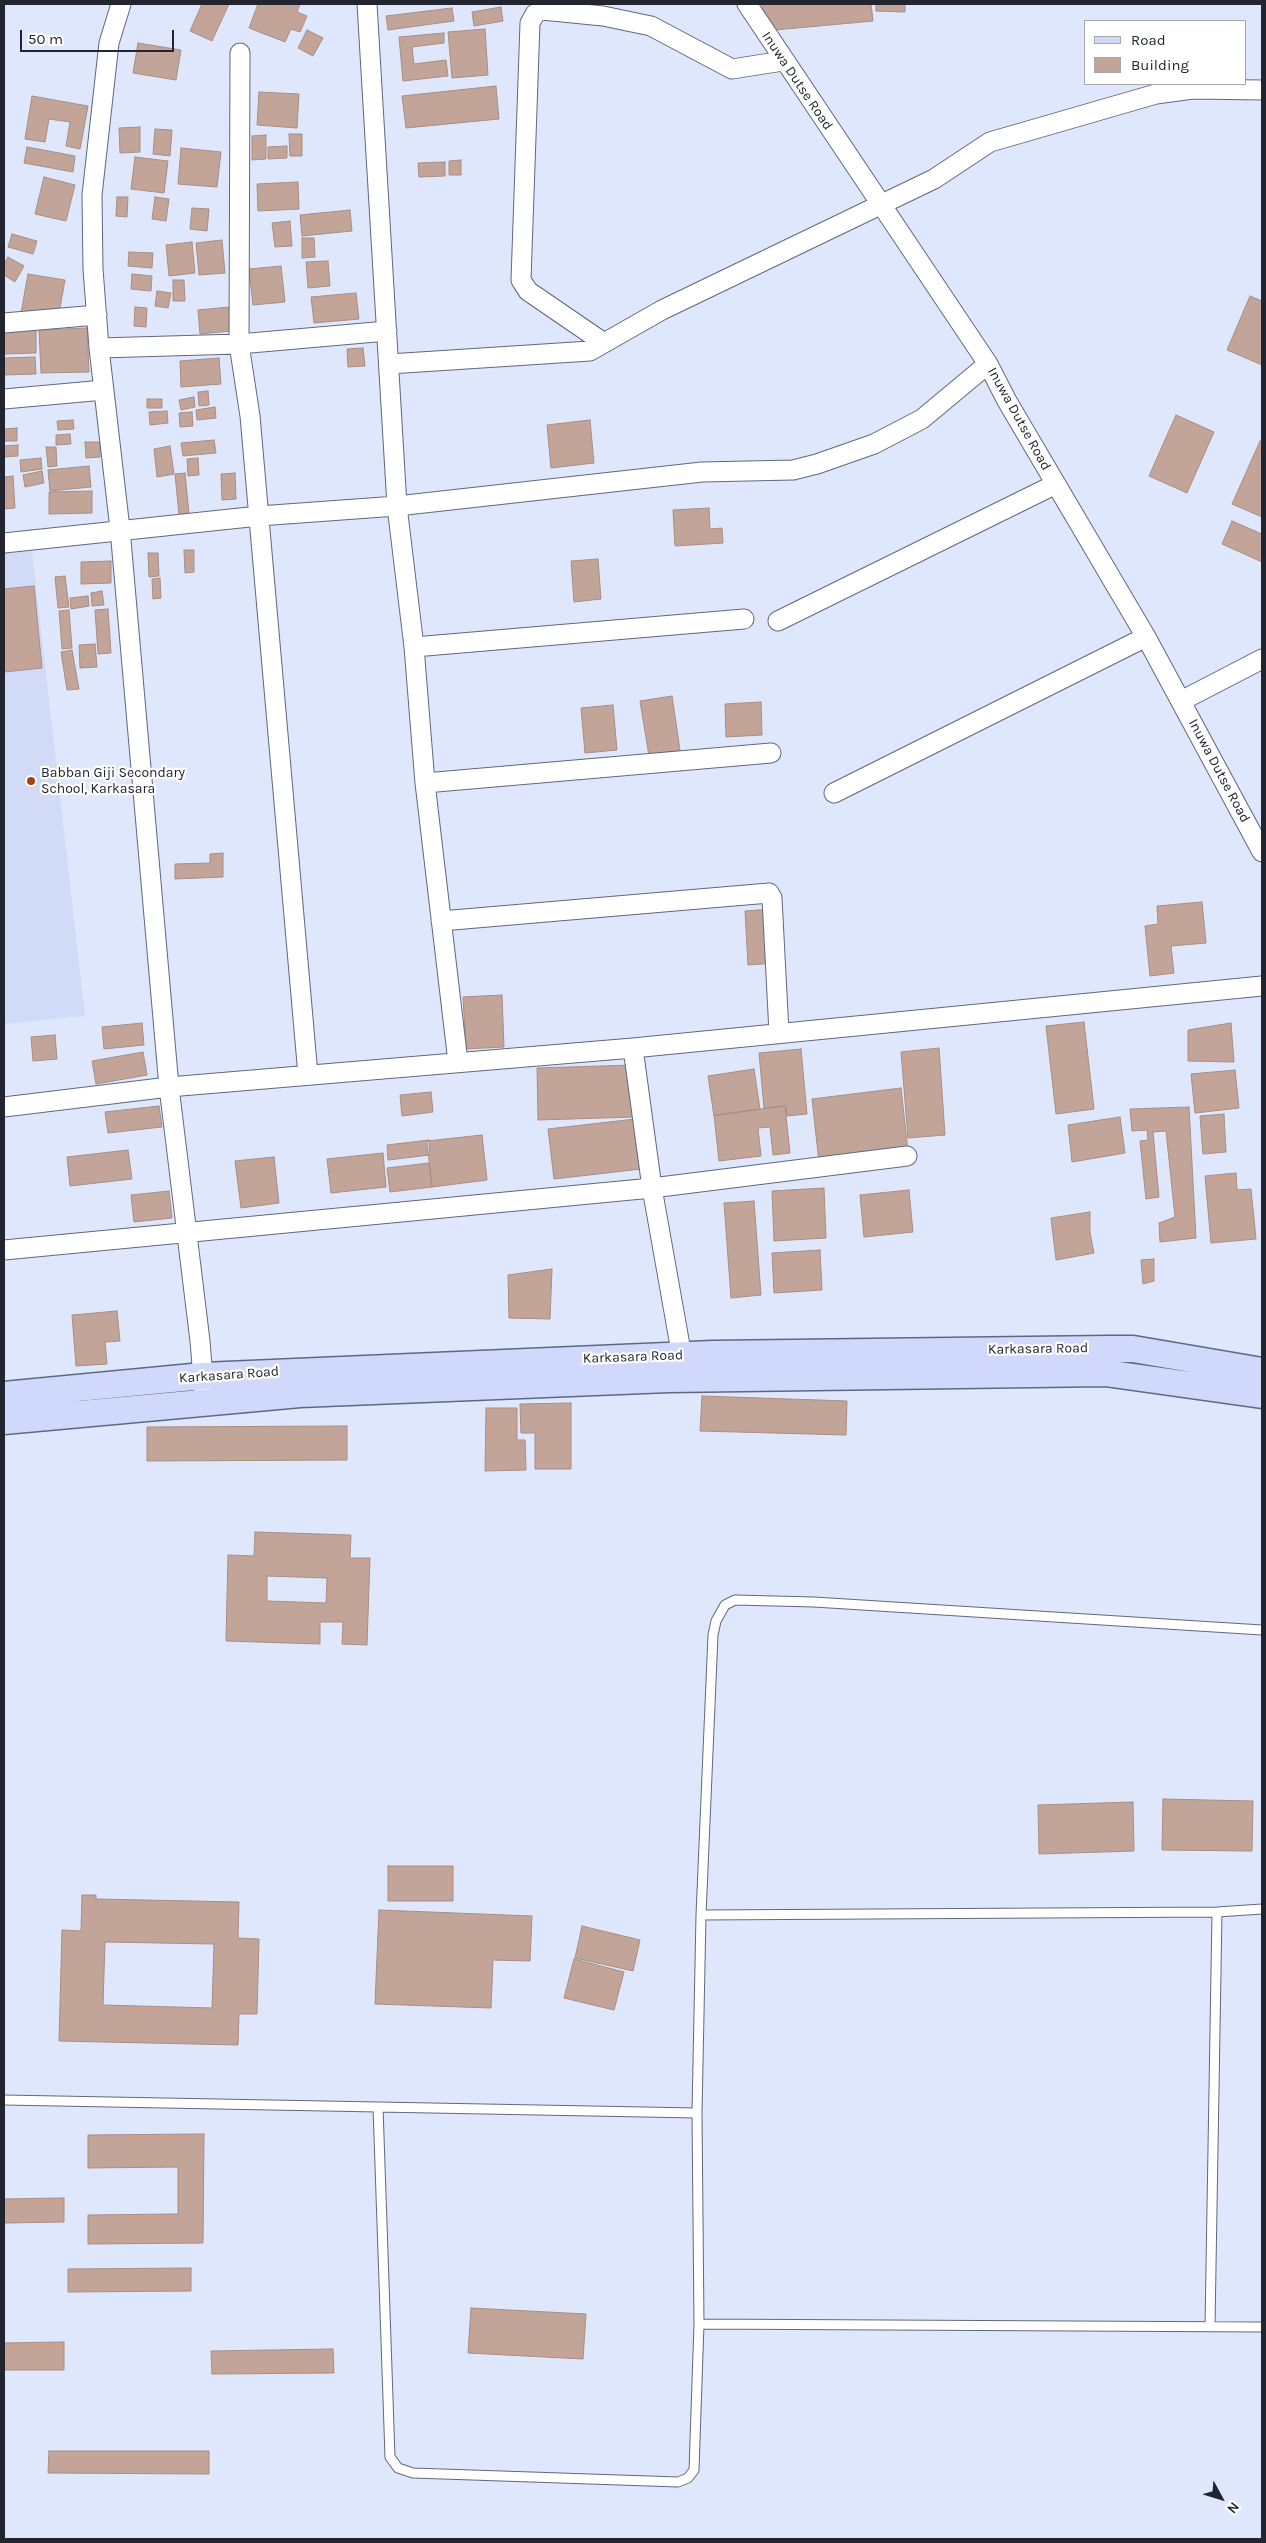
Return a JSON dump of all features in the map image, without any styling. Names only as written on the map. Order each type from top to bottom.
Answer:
[{"type":"main road","name":"Karkasara Road","points":[[4,1420],[300,1394],[684,1367],[1108,1348],[1133,1350],[1262,1371]]},
{"type":"main road","name":"Karkasara Road","points":[[4,1395],[203,1376],[684,1367],[1105,1372],[1262,1395]]},
{"type":"street","points":[[121,4],[109,43],[92,195],[96,315],[120,529],[169,1087],[205,1402]]},
{"type":"street","points":[[367,4],[397,506],[414,647],[425,783],[458,1062]]},
{"type":"street","name":"Inuwa Dutse Road","points":[[747,4],[988,364],[1007,401],[1146,638],[1262,852]]},
{"type":"street","points":[[604,343],[528,291],[521,280],[530,23],[535,14],[542,10],[603,16],[651,26],[732,68],[783,60]]},
{"type":"street","points":[[240,53],[240,344],[250,416],[308,1075]]},
{"type":"street","points":[[389,364],[590,351],[662,310],[934,179],[990,142],[1033,128],[1156,94],[1193,89],[1262,90]]},
{"type":"street","points":[[4,324],[96,315]]},
{"type":"street","points":[[99,348],[240,344],[386,332]]},
{"type":"street","points":[[4,543],[120,529],[397,506],[702,472],[793,470],[874,444],[922,418],[988,364]]},
{"type":"street","points":[[4,400],[104,390]]},
{"type":"street","points":[[778,621],[1056,484]]},
{"type":"street","points":[[414,647],[744,619]]},
{"type":"street","points":[[834,793],[1146,638]]},
{"type":"street","points":[[1181,701],[1262,660]]},
{"type":"street","points":[[425,783],[770,753]]},
{"type":"street","points":[[441,921],[769,893],[772,898],[779,1032]]},
{"type":"street","points":[[4,1107],[169,1087],[634,1048],[779,1032],[1262,986]]},
{"type":"street","points":[[634,1048],[652,1188],[684,1367]]},
{"type":"street","points":[[4,1250],[652,1188],[907,1156]]},
{"type":"lane","points":[[378,2107],[390,2457],[398,2468],[413,2473],[678,2482],[688,2478],[694,2470],[699,2324],[696,2114],[700,1915],[713,1635],[716,1621],[725,1605],[734,1600],[814,1602],[1262,1630]]},
{"type":"lane","points":[[700,1915],[1217,1912],[1262,1909]]},
{"type":"lane","points":[[1210,2326],[1217,1912]]},
{"type":"lane","points":[[4,2100],[696,2114]]},
{"type":"lane","points":[[699,2324],[1262,2326]]},
{"type":"shaded area","name":"Babban Giji Secondary School, Karkasara","points":[[31,542],[85,1016],[4,1024],[4,546]]},
{"type":"building","points":[[202,4],[229,4],[212,41],[190,31]]},
{"type":"building","points":[[258,4],[300,4],[297,12],[307,16],[300,32],[291,29],[285,42],[249,28]]},
{"type":"building","points":[[762,4],[871,4],[873,21],[764,31]]},
{"type":"building","points":[[876,4],[905,4],[905,12],[876,11]]},
{"type":"building","points":[[501,7],[503,21],[474,26],[472,12]]},
{"type":"building","points":[[452,8],[454,21],[388,30],[386,16]]},
{"type":"building","points":[[485,29],[488,75],[452,78],[448,32]]},
{"type":"building","points":[[307,30],[323,38],[313,56],[298,48]]},
{"type":"building","points":[[444,33],[444,43],[412,47],[414,64],[446,60],[448,76],[403,81],[399,37]]},
{"type":"building","points":[[138,43],[181,50],[176,80],[133,73]]},
{"type":"building","points":[[496,86],[499,119],[406,128],[402,96]]},
{"type":"building","points":[[259,92],[299,94],[297,128],[257,125]]},
{"type":"building","points":[[32,96],[88,106],[80,149],[66,146],[70,122],[49,119],[45,142],[25,139]]},
{"type":"building","points":[[140,127],[140,152],[120,153],[119,128]]},
{"type":"building","points":[[155,129],[172,130],[170,156],[153,154]]},
{"type":"building","points":[[289,134],[302,134],[302,156],[290,156]]},
{"type":"building","points":[[266,135],[266,159],[252,160],[252,136]]},
{"type":"building","points":[[287,146],[287,158],[268,159],[268,147]]},
{"type":"building","points":[[27,147],[75,156],[73,172],[24,163]]},
{"type":"building","points":[[181,148],[221,152],[217,187],[178,184]]},
{"type":"building","points":[[135,157],[168,161],[164,193],[131,189]]},
{"type":"building","points":[[461,160],[461,175],[449,175],[449,161]]},
{"type":"building","points":[[445,162],[445,176],[419,177],[418,163]]},
{"type":"building","points":[[44,177],[75,185],[66,221],[35,214]]},
{"type":"building","points":[[298,182],[299,209],[258,211],[257,184]]},
{"type":"building","points":[[117,197],[128,197],[127,217],[116,216]]},
{"type":"building","points":[[155,197],[169,199],[166,221],[152,219]]},
{"type":"building","points":[[192,208],[209,209],[207,231],[190,229]]},
{"type":"building","points":[[350,210],[352,231],[302,236],[300,215]]},
{"type":"building","points":[[290,221],[292,246],[275,247],[272,223]]},
{"type":"building","points":[[12,234],[37,241],[33,254],[8,247]]},
{"type":"building","points":[[302,238],[314,238],[315,257],[302,258]]},
{"type":"building","points":[[222,240],[225,273],[199,275],[196,243]]},
{"type":"building","points":[[192,242],[195,273],[169,276],[166,245]]},
{"type":"building","points":[[129,252],[153,253],[152,268],[128,266]]},
{"type":"building","points":[[8,257],[24,266],[15,282],[4,275],[4,264]]},
{"type":"building","points":[[328,261],[330,286],[308,288],[306,262]]},
{"type":"building","points":[[281,266],[285,302],[253,305],[249,269]]},
{"type":"building","points":[[28,274],[65,280],[58,319],[21,313]]},
{"type":"building","points":[[132,274],[152,276],[151,291],[131,289]]},
{"type":"building","points":[[173,280],[184,280],[185,301],[173,301]]},
{"type":"building","points":[[157,291],[171,293],[168,308],[155,306]]},
{"type":"building","points":[[356,293],[359,319],[314,323],[311,297]]},
{"type":"building","points":[[1250,296],[1262,301],[1262,365],[1227,350]]},
{"type":"building","points":[[135,307],[147,308],[146,327],[134,326]]},
{"type":"building","points":[[229,307],[231,331],[200,334],[198,310]]},
{"type":"building","points":[[87,328],[89,372],[41,373],[39,330]]},
{"type":"building","points":[[36,329],[36,353],[4,354],[4,331]]},
{"type":"building","points":[[363,348],[365,366],[348,367],[347,349]]},
{"type":"building","points":[[35,357],[36,374],[4,375],[4,358]]},
{"type":"building","points":[[219,358],[221,384],[181,387],[180,361]]},
{"type":"building","points":[[208,391],[209,405],[199,406],[198,392]]},
{"type":"building","points":[[194,397],[195,407],[181,410],[179,400]]},
{"type":"building","points":[[147,399],[162,399],[162,408],[147,408]]},
{"type":"building","points":[[215,407],[216,418],[197,420],[196,410]]},
{"type":"building","points":[[167,411],[168,423],[150,425],[149,412]]},
{"type":"building","points":[[192,412],[193,426],[180,427],[179,413]]},
{"type":"building","points":[[1176,415],[1214,432],[1187,493],[1149,476]]},
{"type":"building","points":[[73,420],[74,429],[58,430],[57,421]]},
{"type":"building","points":[[590,420],[594,463],[551,468],[547,425]]},
{"type":"building","points":[[17,428],[17,441],[4,441],[4,429]]},
{"type":"building","points":[[70,434],[71,444],[56,445],[56,435]]},
{"type":"building","points":[[214,440],[216,453],[183,456],[181,443]]},
{"type":"building","points":[[1260,441],[1262,442],[1262,517],[1232,504]]},
{"type":"building","points":[[85,442],[100,442],[100,457],[86,458]]},
{"type":"building","points":[[18,445],[18,456],[4,457],[4,446]]},
{"type":"building","points":[[170,446],[174,474],[157,477],[154,449]]},
{"type":"building","points":[[46,447],[56,447],[57,466],[48,467]]},
{"type":"building","points":[[41,458],[42,469],[21,472],[20,460]]},
{"type":"building","points":[[198,458],[199,475],[188,476],[187,459]]},
{"type":"building","points":[[89,466],[91,487],[50,491],[48,470]]},
{"type":"building","points":[[42,471],[44,483],[25,487],[23,475]]},
{"type":"building","points":[[185,473],[189,513],[179,515],[175,474]]},
{"type":"building","points":[[235,473],[236,499],[222,500],[221,474]]},
{"type":"building","points":[[13,476],[15,508],[4,509],[4,477]]},
{"type":"building","points":[[92,491],[92,513],[49,514],[49,492]]},
{"type":"building","points":[[709,508],[710,529],[722,528],[723,543],[675,546],[673,510]]},
{"type":"building","points":[[1232,521],[1262,534],[1262,562],[1222,544]]},
{"type":"building","points":[[184,550],[194,550],[194,572],[185,573]]},
{"type":"building","points":[[148,553],[158,553],[159,576],[149,577]]},
{"type":"building","points":[[598,559],[601,599],[574,602],[571,561]]},
{"type":"building","points":[[111,561],[111,583],[81,584],[81,562]]},
{"type":"building","points":[[65,576],[69,607],[58,608],[55,577]]},
{"type":"building","points":[[160,578],[161,598],[153,599],[152,579]]},
{"type":"building","points":[[34,586],[42,668],[4,672],[4,589]]},
{"type":"building","points":[[102,591],[104,605],[92,606],[91,593]]},
{"type":"building","points":[[88,596],[89,606],[71,609],[70,598]]},
{"type":"building","points":[[108,609],[111,653],[98,654],[95,610]]},
{"type":"building","points":[[69,610],[72,648],[62,649],[59,611]]},
{"type":"building","points":[[95,644],[97,667],[80,668],[79,645]]},
{"type":"building","points":[[72,650],[79,689],[67,690],[61,652]]},
{"type":"building","points":[[672,696],[680,750],[649,756],[640,701]]},
{"type":"building","points":[[761,702],[762,735],[726,737],[725,704]]},
{"type":"building","points":[[613,705],[617,750],[585,753],[581,708]]},
{"type":"building","points":[[223,853],[223,877],[175,879],[175,864],[210,863],[210,854]]},
{"type":"building","points":[[1202,902],[1206,943],[1171,946],[1174,973],[1150,976],[1145,926],[1158,924],[1157,906]]},
{"type":"building","points":[[772,909],[775,963],[748,965],[745,911]]},
{"type":"building","points":[[502,995],[504,1047],[466,1049],[463,997]]},
{"type":"building","points":[[1084,1022],[1094,1109],[1056,1114],[1046,1026]]},
{"type":"building","points":[[142,1023],[144,1045],[104,1049],[102,1027]]},
{"type":"building","points":[[1231,1023],[1234,1062],[1188,1061],[1188,1030]]},
{"type":"building","points":[[55,1035],[57,1059],[33,1061],[31,1037]]},
{"type":"building","points":[[939,1048],[945,1135],[908,1138],[901,1052]]},
{"type":"building","points":[[801,1049],[807,1114],[787,1116],[786,1106],[764,1108],[759,1053]]},
{"type":"building","points":[[143,1052],[147,1075],[96,1084],[92,1061]]},
{"type":"building","points":[[633,1065],[634,1117],[538,1120],[537,1068]]},
{"type":"building","points":[[754,1069],[760,1109],[714,1116],[708,1076]]},
{"type":"building","points":[[1235,1070],[1239,1108],[1195,1113],[1191,1074]]},
{"type":"building","points":[[901,1088],[908,1151],[819,1162],[812,1099]]},
{"type":"building","points":[[431,1092],[433,1112],[402,1116],[400,1095]]},
{"type":"building","points":[[159,1106],[162,1127],[108,1133],[105,1112]]},
{"type":"building","points":[[785,1106],[790,1153],[773,1155],[770,1127],[758,1128],[761,1156],[719,1161],[714,1115]]},
{"type":"building","points":[[1189,1107],[1196,1238],[1160,1242],[1159,1223],[1175,1217],[1166,1131],[1153,1132],[1159,1197],[1146,1199],[1140,1141],[1148,1140],[1147,1130],[1132,1131],[1130,1109]]},
{"type":"building","points":[[1224,1114],[1226,1152],[1203,1154],[1200,1116]]},
{"type":"building","points":[[1120,1117],[1125,1153],[1072,1162],[1068,1125]]},
{"type":"building","points":[[635,1119],[641,1169],[554,1179],[548,1129]]},
{"type":"building","points":[[482,1135],[487,1180],[432,1187],[427,1141]]},
{"type":"building","points":[[429,1140],[430,1155],[388,1160],[387,1145]]},
{"type":"building","points":[[128,1150],[132,1179],[70,1186],[67,1157]]},
{"type":"building","points":[[383,1153],[386,1187],[331,1193],[327,1159]]},
{"type":"building","points":[[274,1157],[279,1203],[241,1208],[235,1161]]},
{"type":"building","points":[[429,1163],[432,1187],[390,1192],[387,1168]]},
{"type":"building","points":[[1236,1173],[1237,1190],[1251,1189],[1256,1239],[1211,1243],[1205,1176]]},
{"type":"building","points":[[824,1188],[826,1238],[774,1241],[772,1191]]},
{"type":"building","points":[[909,1190],[913,1232],[864,1237],[860,1195]]},
{"type":"building","points":[[169,1191],[172,1218],[134,1222],[131,1195]]},
{"type":"building","points":[[754,1201],[761,1295],[731,1298],[724,1203]]},
{"type":"building","points":[[1090,1212],[1090,1233],[1094,1253],[1056,1260],[1051,1218]]},
{"type":"building","points":[[820,1250],[822,1290],[774,1293],[772,1253]]},
{"type":"building","points":[[1154,1259],[1154,1281],[1143,1284],[1141,1260]]},
{"type":"building","points":[[552,1269],[550,1319],[509,1318],[508,1275]]},
{"type":"building","points":[[117,1311],[120,1341],[105,1342],[107,1364],[76,1366],[72,1315]]},
{"type":"building","points":[[702,1396],[847,1401],[846,1435],[700,1431]]},
{"type":"building","points":[[571,1403],[571,1469],[535,1469],[535,1433],[521,1433],[520,1404]]},
{"type":"building","points":[[486,1408],[517,1408],[517,1440],[525,1440],[526,1470],[485,1471]]},
{"type":"building","points":[[347,1426],[347,1460],[147,1461],[147,1427]]},
{"type":"building","points":[[255,1532],[351,1535],[350,1558],[370,1558],[367,1645],[342,1644],[343,1622],[320,1622],[320,1644],[226,1641],[228,1555],[254,1556]],"holes":[[[267,1576],[327,1578],[326,1603],[267,1601]]]},
{"type":"building","points":[[1163,1799],[1253,1801],[1252,1851],[1162,1850]]},
{"type":"building","points":[[1133,1802],[1134,1851],[1039,1854],[1038,1805]]},
{"type":"building","points":[[388,1866],[453,1866],[453,1901],[388,1901]]},
{"type":"building","points":[[82,1895],[96,1895],[96,1899],[239,1902],[238,1938],[259,1939],[257,2014],[239,2014],[238,2045],[59,2041],[62,1930],[81,1931]],"holes":[[[105,1942],[214,1944],[212,2008],[103,2005]]]},
{"type":"building","points":[[379,1910],[532,1916],[530,1961],[493,1960],[491,2008],[375,2004]]},
{"type":"building","points":[[582,1926],[640,1940],[633,1971],[575,1958]]},
{"type":"building","points":[[574,1959],[624,1972],[614,2010],[564,1998]]},
{"type":"building","points":[[204,2134],[203,2243],[88,2244],[88,2215],[178,2214],[178,2167],[88,2168],[88,2135]]},
{"type":"building","points":[[64,2198],[64,2222],[4,2223],[4,2199]]},
{"type":"building","points":[[191,2268],[191,2291],[68,2292],[68,2269]]},
{"type":"building","points":[[471,2308],[586,2314],[583,2359],[468,2353]]},
{"type":"building","points":[[64,2342],[64,2370],[4,2370],[4,2343]]},
{"type":"building","points":[[333,2349],[334,2373],[212,2374],[211,2351]]},
{"type":"building","points":[[49,2451],[209,2451],[209,2474],[48,2473]]},
{"type":"place","name":"Babban Giji Secondary School, Karkasara","points":[[31,781]]}]
